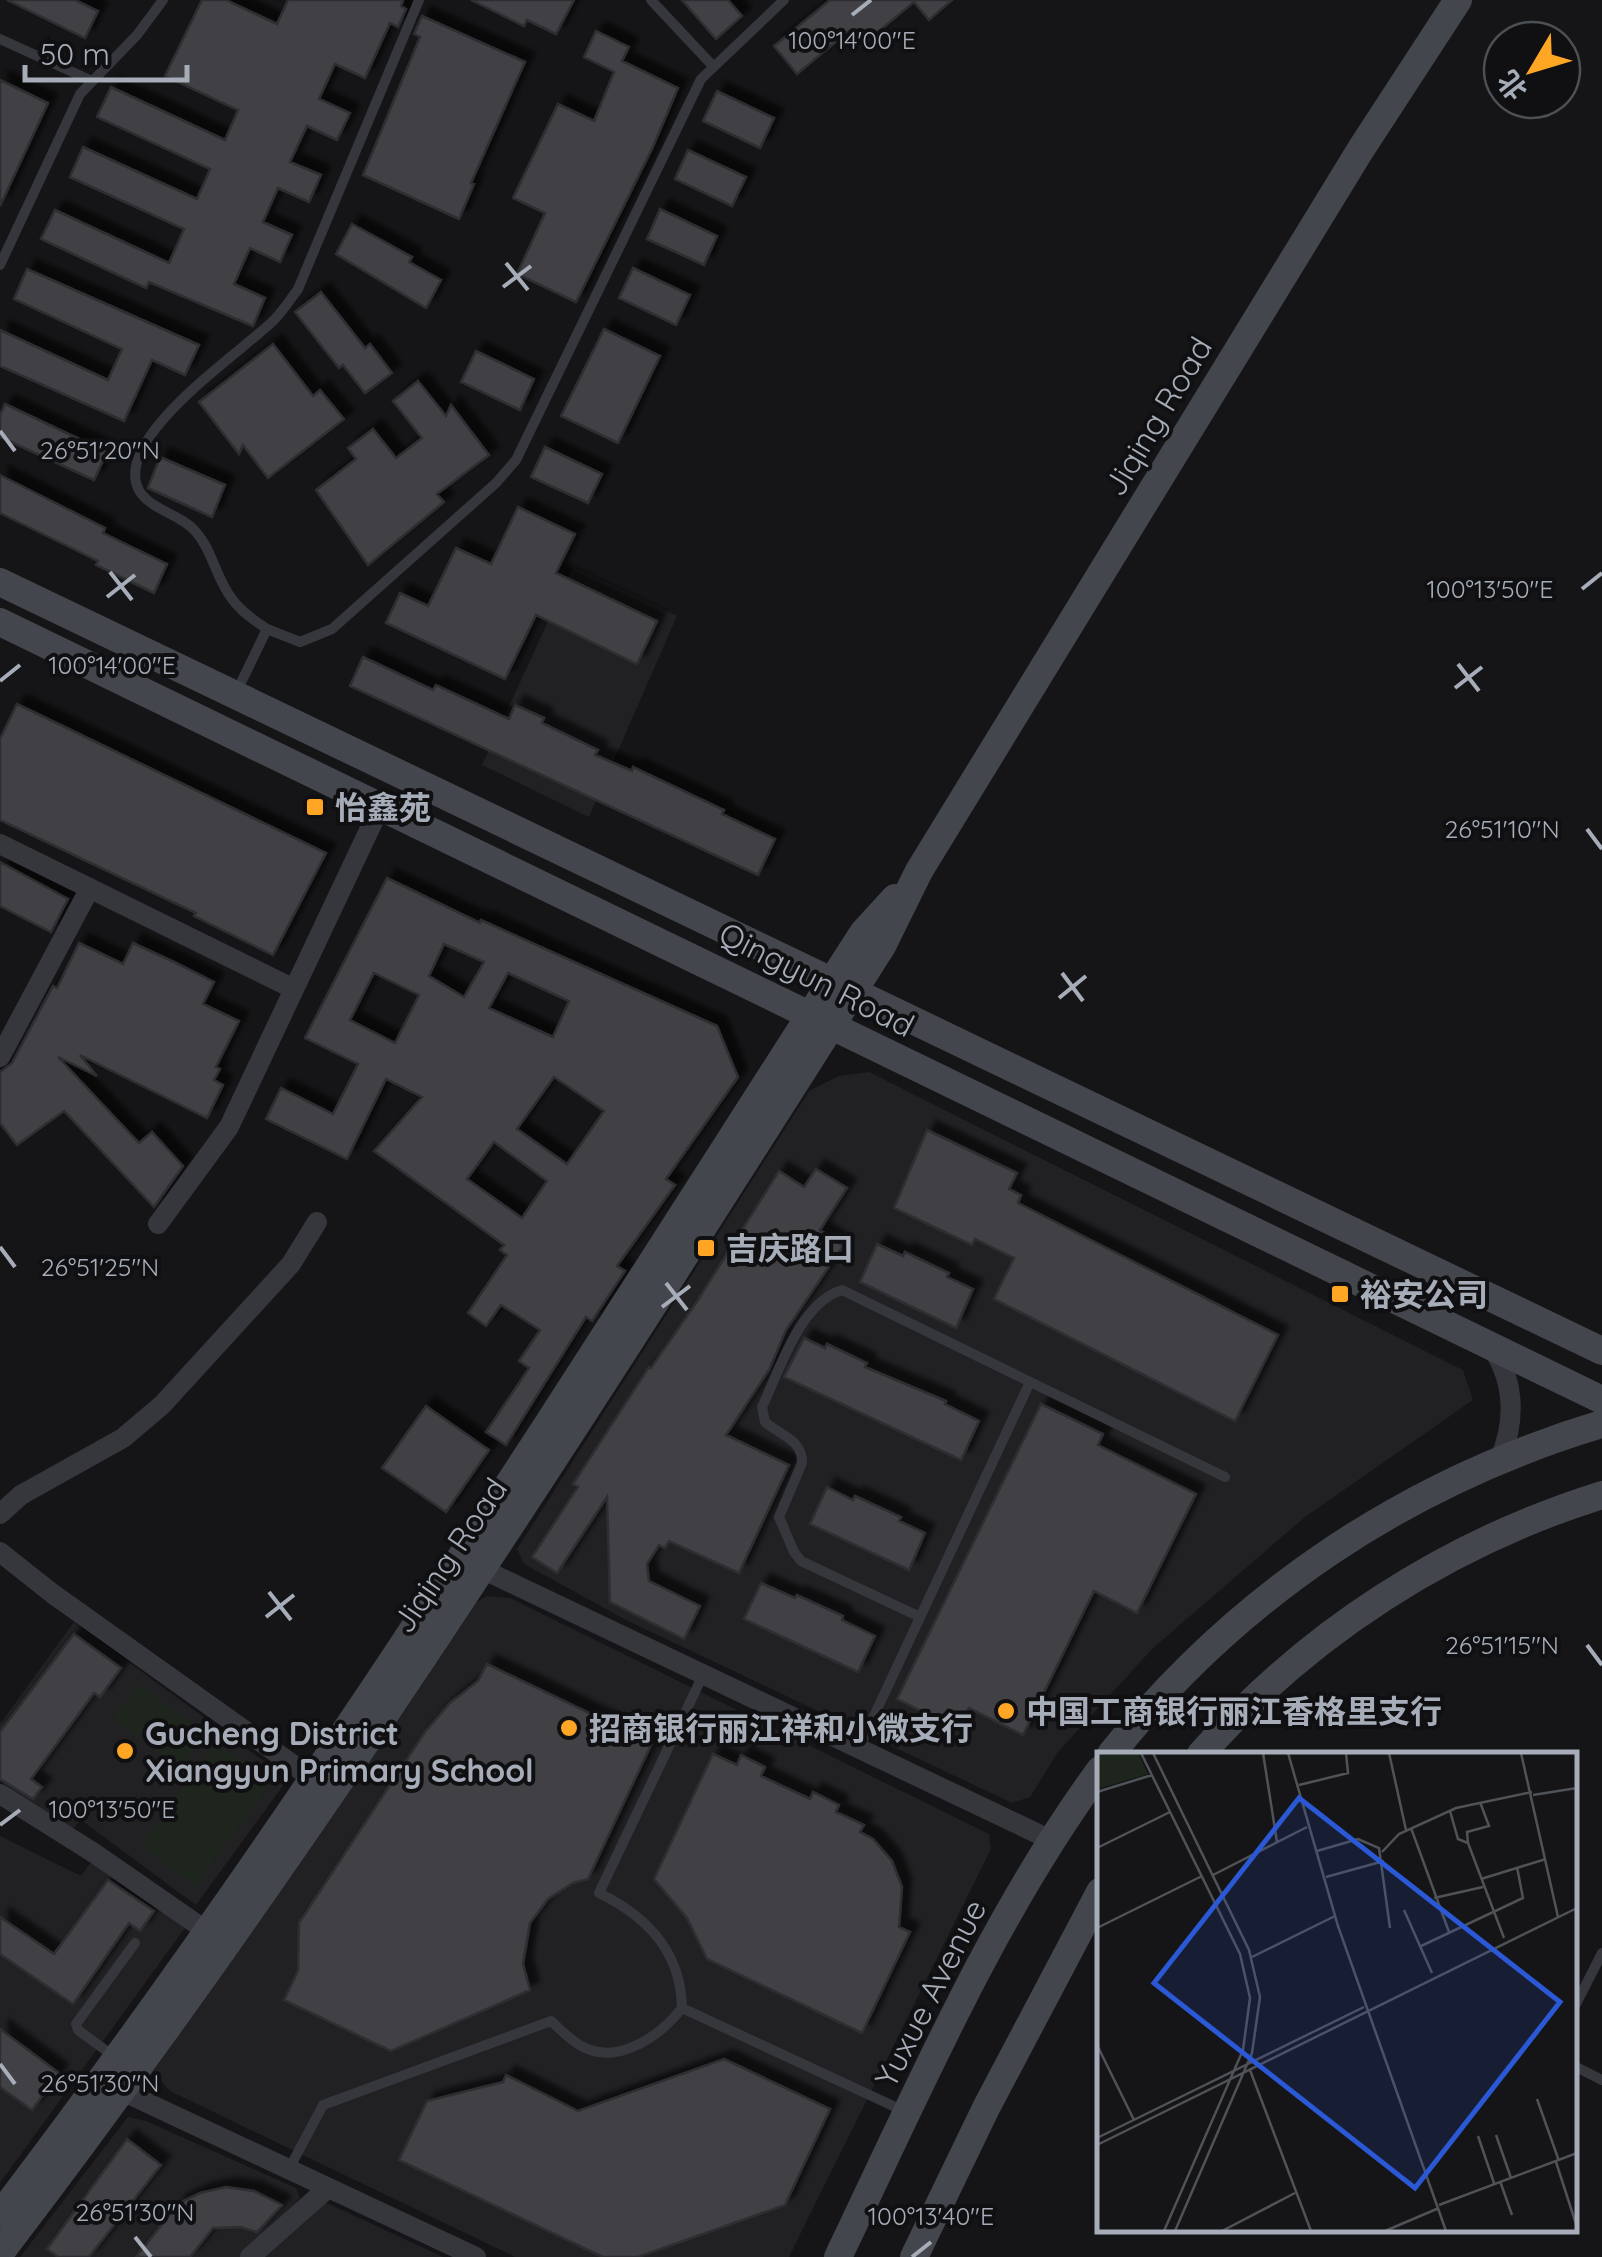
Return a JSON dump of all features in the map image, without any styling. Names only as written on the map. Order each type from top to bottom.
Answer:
[{"type":"main road","name":"Jiqing Road","points":[[0,2253],[122,2091],[286,1860],[482,1569],[842,986],[882,946],[919,871],[1361,148],[1458,0]]},
{"type":"main road","name":"Qingyun Road","points":[[0,582],[1602,1351]]},
{"type":"main road","name":"Qingyun Road","points":[[0,622],[1602,1400]]},
{"type":"main road","name":"Jiqing Road","points":[[0,2215],[208,1932],[821,1021]]},
{"type":"main road","points":[[1114,1752],[1194,1662],[1269,1594],[1312,1562],[1391,1512],[1500,1459],[1602,1424]]},
{"type":"main road","points":[[1203,1752],[1274,1680],[1393,1591],[1492,1538],[1602,1495]]},
{"type":"main road","name":"Yuxue Avenue","points":[[838,2257],[1023,1887],[1097,1774]]},
{"type":"main road","points":[[914,2257],[986,2108],[1097,1898]]},
{"type":"street","points":[[158,1224],[229,1127],[381,806]]},
{"type":"street","points":[[0,844],[294,989]]},
{"type":"street","points":[[0,1057],[90,888]]},
{"type":"street","points":[[0,1514],[21,1494],[123,1438],[162,1405],[291,1264],[317,1222]]},
{"type":"street","points":[[1492,1347],[1511,1392],[1511,1427],[1500,1459]]},
{"type":"street","points":[[0,1552],[313,1779]]},
{"type":"street","points":[[482,1569],[1051,1840]]},
{"type":"street","points":[[0,1794],[208,1932]]},
{"type":"street","points":[[122,2091],[476,2257]]},
{"type":"street","points":[[250,2257],[328,2188]]},
{"type":"lane","points":[[0,264],[72,109],[90,80],[137,35],[163,0]]},
{"type":"lane","points":[[419,0],[298,290],[274,320],[176,405],[153,433],[137,462],[134,477],[143,496],[197,533],[232,600],[243,613],[266,629],[300,642],[332,630],[516,460],[701,79],[784,0]]},
{"type":"lane","points":[[651,0],[712,66]]},
{"type":"lane","points":[[0,39],[90,80]]},
{"type":"lane","points":[[235,696],[266,629]]},
{"type":"lane","points":[[920,1617],[801,1561],[779,1517],[802,1463],[802,1454],[798,1444],[768,1425],[762,1407],[809,1312],[824,1298],[842,1290],[1225,1476]]},
{"type":"lane","points":[[859,1749],[1030,1382]]},
{"type":"lane","points":[[288,2169],[323,2105],[550,2021],[584,2048],[620,2050],[660,2032],[682,2008],[678,1974],[664,1943],[641,1918],[599,1893],[703,1675]]},
{"type":"lane","points":[[117,2059],[78,2030],[76,2024],[135,1943]]},
{"type":"lane","points":[[1577,2002],[1602,1953]]},
{"type":"lane","points":[[682,2008],[908,2112]]},
{"type":"lane","points":[[1577,2068],[1602,2080]]},
{"type":"shaded area","points":[[573,567],[677,616],[589,817],[482,765]]},
{"type":"shaded area","points":[[869,1072],[1463,1370],[1473,1400],[1305,1517],[1153,1648],[1058,1752],[1030,1797],[1012,1803],[626,1620],[524,1564],[517,1549],[809,1091],[839,1076]]},
{"type":"shaded area","points":[[487,1596],[510,1598],[989,1834],[991,1849],[789,2257],[515,2257],[170,2091],[153,2072],[470,1606]]},
{"type":"shaded area","name":"Gucheng District Xiangyun Primary School","points":[[74,1622],[288,1779],[196,1905],[81,1820],[70,1832],[0,1781],[0,1724]]},
{"type":"shaded area","points":[[139,1684],[205,1734],[180,1768],[113,1719]]},
{"type":"shaded area","points":[[216,1742],[271,1782],[195,1886],[141,1846]]},
{"type":"shaded area","points":[[0,1836],[81,1876],[91,1862],[185,1928],[0,2183]]},
{"type":"shaded area","points":[[128,2117],[146,2121],[296,2188],[300,2198],[241,2257],[20,2257]]},
{"type":"shaded area","points":[[325,2202],[443,2257],[260,2257]]},
{"type":"building","points":[[7,0],[75,0],[98,11],[85,38]]},
{"type":"building","points":[[202,0],[226,0],[277,24],[288,0],[403,0],[401,6],[406,9],[398,27],[390,23],[365,78],[335,64],[319,99],[350,113],[337,140],[307,126],[290,162],[321,175],[309,202],[278,188],[263,222],[292,235],[280,262],[250,248],[234,284],[265,298],[253,326],[149,282],[146,288],[41,239],[55,210],[169,263],[184,229],[70,177],[83,147],[197,199],[210,169],[97,117],[111,87],[225,140],[238,110],[165,76]]},
{"type":"building","points":[[471,0],[574,0],[556,34],[527,20],[524,26]]},
{"type":"building","points":[[682,0],[728,0],[742,16],[716,39]]},
{"type":"building","points":[[830,0],[952,0],[929,20],[914,2],[861,46],[849,31],[797,74],[774,46]]},
{"type":"building","points":[[422,16],[525,62],[459,219],[363,175],[420,37],[414,34]]},
{"type":"building","points":[[596,31],[629,47],[622,61],[678,88],[576,302],[517,274],[545,213],[513,198],[558,104],[594,121],[614,72],[584,57]]},
{"type":"building","points":[[0,80],[48,103],[0,206]]},
{"type":"building","points":[[717,91],[774,118],[760,148],[703,121]]},
{"type":"building","points":[[688,150],[746,177],[732,206],[675,179]]},
{"type":"building","points":[[660,209],[717,236],[704,265],[647,239]]},
{"type":"building","points":[[352,224],[412,257],[409,262],[441,280],[426,308],[336,254]]},
{"type":"building","points":[[633,268],[690,295],[676,325],[619,298]]},
{"type":"building","points":[[27,269],[199,345],[185,375],[152,360],[124,421],[0,366],[0,330],[108,380],[122,349],[14,299]]},
{"type":"building","points":[[321,292],[365,348],[370,344],[392,373],[365,393],[343,365],[339,368],[295,312]]},
{"type":"building","points":[[604,329],[660,356],[618,443],[561,416]]},
{"type":"building","points":[[273,344],[313,396],[320,390],[344,419],[268,478],[243,445],[239,454],[199,402]]},
{"type":"building","points":[[476,351],[534,379],[520,410],[461,382]]},
{"type":"building","points":[[418,381],[446,416],[451,405],[489,455],[437,494],[444,502],[368,565],[316,490],[356,459],[348,448],[373,429],[396,458],[422,438],[393,401]]},
{"type":"building","points":[[5,404],[107,452],[94,480],[0,437],[0,415]]},
{"type":"building","points":[[545,447],[602,474],[588,503],[531,477]]},
{"type":"building","points":[[160,457],[225,485],[212,517],[148,488]]},
{"type":"building","points":[[0,475],[167,564],[154,593],[0,513]]},
{"type":"building","points":[[518,507],[575,534],[556,573],[657,621],[637,664],[536,615],[505,679],[386,623],[400,593],[428,606],[456,548],[491,564]]},
{"type":"building","points":[[363,657],[433,690],[436,685],[509,719],[515,705],[598,750],[595,755],[632,771],[633,767],[724,810],[722,814],[775,839],[758,875],[350,686]]},
{"type":"building","points":[[17,704],[326,853],[273,955],[194,916],[196,913],[0,820],[0,739]]},
{"type":"building","points":[[0,862],[68,899],[51,932],[0,906]]},
{"type":"building","points":[[387,878],[480,923],[481,920],[717,1026],[738,1077],[666,1179],[675,1185],[617,1266],[625,1271],[592,1321],[586,1317],[506,1445],[486,1432],[529,1368],[519,1361],[540,1330],[501,1305],[486,1326],[468,1313],[507,1255],[500,1250],[504,1245],[374,1151],[422,1097],[386,1079],[347,1159],[266,1119],[281,1088],[333,1114],[358,1064],[305,1038]],"holes":[[[444,944],[484,962],[464,997],[429,976]],[[374,973],[419,995],[395,1043],[350,1020]],[[508,973],[569,1001],[553,1037],[489,1008]],[[554,1077],[604,1111],[567,1164],[517,1129]],[[494,1142],[547,1181],[522,1218],[467,1179]]]},
{"type":"building","points":[[79,943],[123,964],[133,943],[174,962],[214,982],[203,1004],[239,1021],[216,1067],[220,1069],[214,1080],[223,1085],[207,1118],[80,1055],[97,1076],[58,1057],[139,1143],[152,1132],[183,1166],[154,1207],[64,1111],[17,1145],[0,1123],[0,1072],[12,1063]]},
{"type":"building","points":[[927,1130],[1017,1173],[1009,1189],[1021,1195],[1018,1203],[1278,1335],[1235,1421],[994,1299],[1014,1258],[975,1239],[972,1245],[894,1208]]},
{"type":"building","points":[[816,1169],[847,1188],[820,1230],[843,1246],[786,1330],[769,1370],[726,1435],[789,1465],[739,1573],[669,1541],[665,1548],[659,1545],[647,1564],[649,1581],[700,1606],[684,1639],[610,1602],[607,1497],[557,1573],[532,1557],[578,1487],[573,1484],[696,1303],[779,1171],[804,1187]]},
{"type":"building","points":[[877,1244],[903,1256],[905,1252],[973,1289],[956,1328],[860,1282]]},
{"type":"building","points":[[804,1338],[825,1348],[827,1344],[867,1363],[865,1367],[946,1401],[945,1404],[979,1421],[961,1460],[784,1377]]},
{"type":"building","points":[[1041,1404],[1103,1434],[1098,1445],[1196,1494],[1137,1613],[1094,1591],[1023,1735],[969,1708],[958,1729],[897,1699]]},
{"type":"building","points":[[426,1406],[489,1450],[446,1512],[382,1468]]},
{"type":"building","points":[[827,1487],[901,1517],[899,1521],[925,1533],[909,1570],[810,1524]]},
{"type":"building","points":[[761,1583],[843,1616],[842,1620],[875,1636],[858,1672],[744,1619]]},
{"type":"building","points":[[74,1634],[121,1668],[100,1697],[94,1693],[31,1779],[42,1787],[33,1799],[0,1779],[0,1732]]},
{"type":"building","points":[[487,1664],[652,1743],[588,1879],[573,1883],[548,1899],[530,1923],[523,1964],[530,1990],[391,2051],[284,2000],[298,1971],[299,1923],[425,1732],[450,1703],[478,1681]]},
{"type":"building","points":[[713,1754],[737,1765],[741,1755],[765,1767],[761,1776],[810,1799],[813,1792],[839,1805],[836,1812],[864,1825],[860,1832],[873,1839],[892,1861],[902,1887],[899,1927],[910,1932],[862,2033],[707,1959],[687,1918],[654,1879]]},
{"type":"building","points":[[108,1880],[154,1911],[140,1931],[129,1923],[73,2004],[0,1954],[0,1917],[54,1954]]},
{"type":"building","points":[[0,2029],[59,2073],[32,2110],[0,2087]]},
{"type":"building","points":[[724,2059],[830,2109],[785,2205],[638,2257],[603,2257],[399,2160],[427,2101],[503,2082],[506,2075],[578,2111]]},
{"type":"building","points":[[127,2139],[161,2165],[89,2257],[58,2257],[47,2249]]},
{"type":"building","points":[[226,2187],[254,2191],[282,2205],[257,2232],[241,2227],[213,2228],[190,2257],[136,2257],[179,2203]]},
{"type":"place","name":"怡鑫苑","points":[[315,807]]},
{"type":"place","name":"吉庆路口","points":[[706,1248]]},
{"type":"place","name":"裕安公司","points":[[1340,1294]]},
{"type":"place","name":"中国工商银行丽江香格里支行","points":[[1006,1711]]},
{"type":"place","name":"招商银行丽江祥和小微支行","points":[[569,1728]]},
{"type":"place","name":"Gucheng District Xiangyun Primary School","points":[[125,1751]]}]
